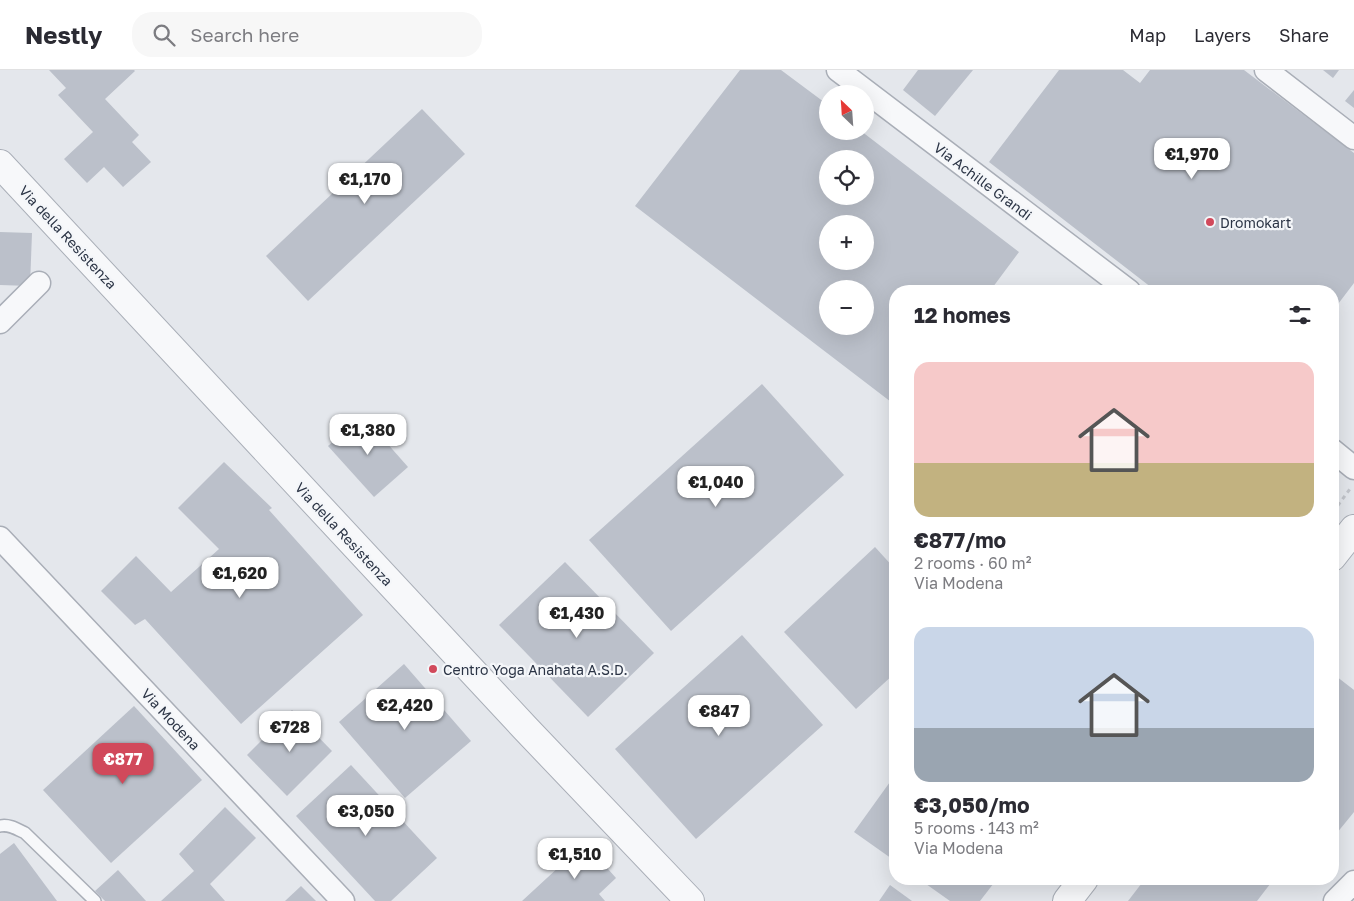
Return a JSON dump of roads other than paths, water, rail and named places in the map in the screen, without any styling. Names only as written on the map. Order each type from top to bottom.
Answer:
[{"type":"street","name":"Via Achille Grandi","points":[[838,70],[1121,285]]},
{"type":"street","points":[[1266,70],[1354,138]]},
{"type":"street","name":"Via della Resistenza","points":[[0,164],[506,707],[690,901]]},
{"type":"street","points":[[0,322],[39,283]]},
{"type":"street","points":[[1339,456],[1354,468]]},
{"type":"street","points":[[1339,548],[1354,529]]},
{"type":"street","name":"Via Modena","points":[[0,538],[343,901]]},
{"type":"street","points":[[1336,901],[1354,882]]},
{"type":"street","points":[[1067,901],[1079,885]]},
{"type":"lane","points":[[0,826],[11,826],[25,833],[95,901]]},
{"type":"place","name":"Dromokart","points":[[1210,222]]},
{"type":"place","name":"Centro Yoga Anahata A.S.D.","points":[[433,669]]}]
